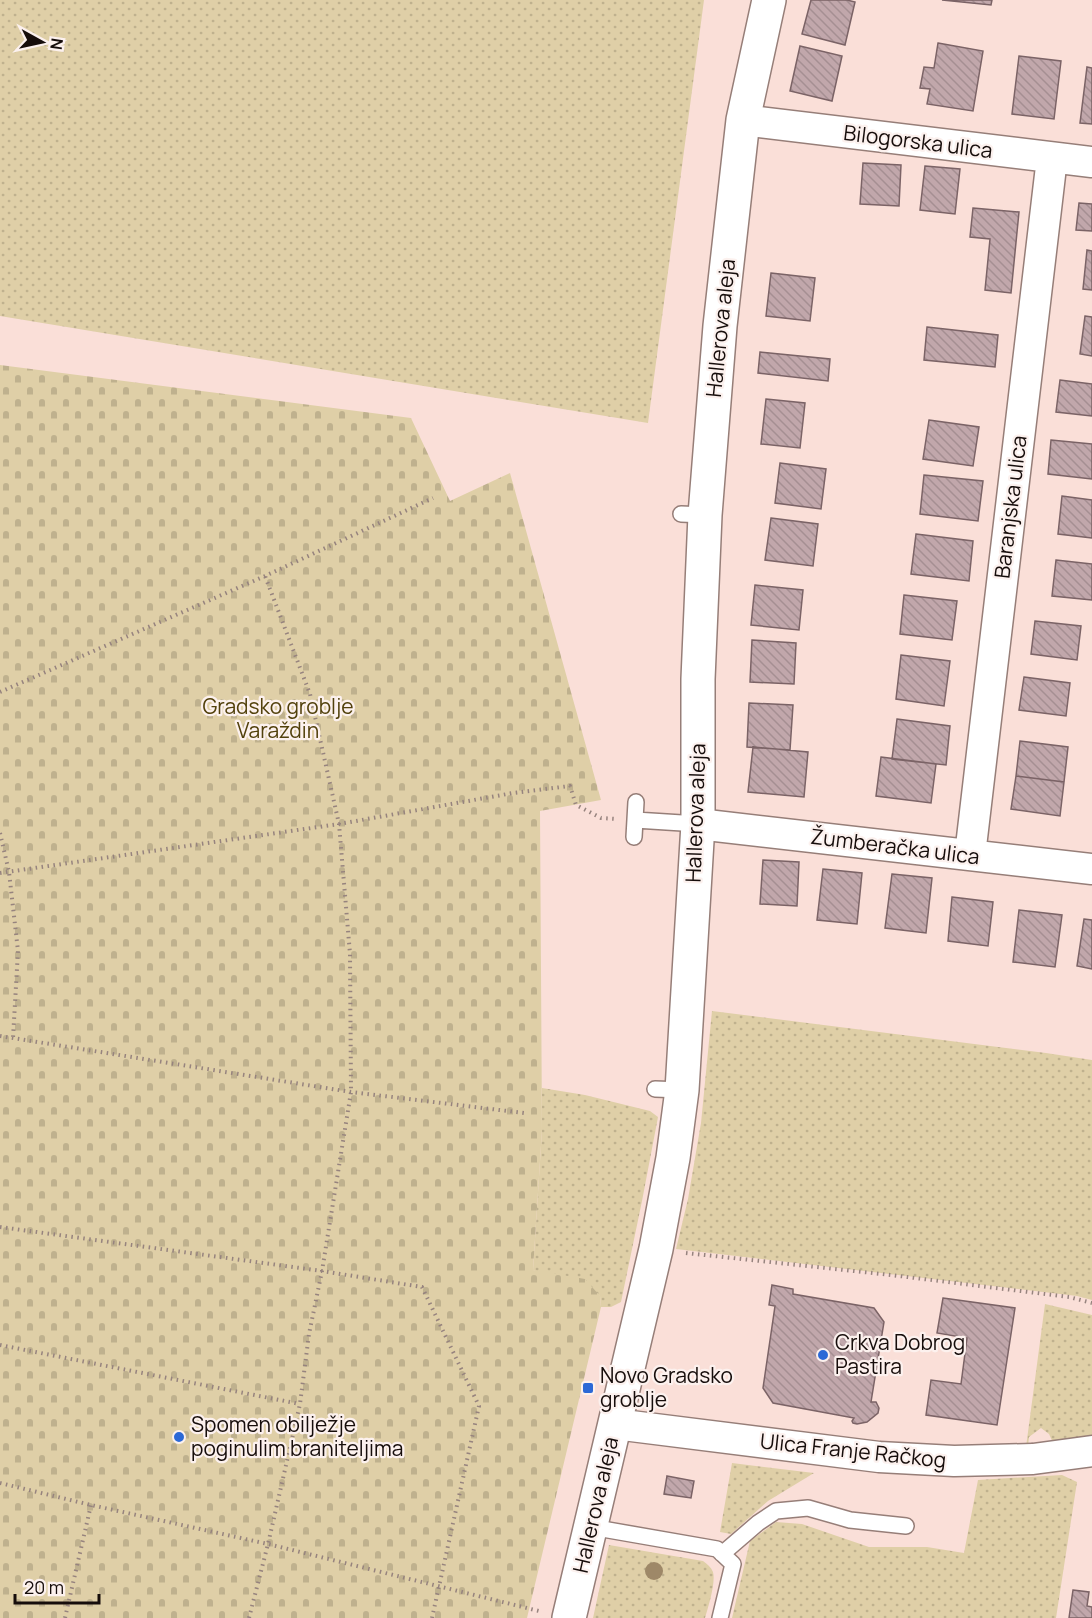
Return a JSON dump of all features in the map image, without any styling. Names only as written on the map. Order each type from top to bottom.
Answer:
[{"type":"main road","name":"Hallerova aleja","points":[[569,1618],[656,1249],[673,1158],[669,1089],[698,824],[698,679],[693,514],[720,326],[743,120],[769,0]]},
{"type":"street","name":"Bilogorska ulica","points":[[743,120],[1092,162]]},
{"type":"street","name":"Baranjska ulica","points":[[970,855],[1052,158]]},
{"type":"street","name":"Žumberačka ulica","points":[[698,824],[1092,869]]},
{"type":"street","name":"Ulica Franje Račkog","points":[[615,1424],[879,1457],[954,1461],[1033,1459],[1092,1451]]},
{"type":"lane","points":[[634,837],[636,802]]},
{"type":"lane","points":[[635,820],[698,824]]},
{"type":"lane","points":[[722,1554],[758,1523],[776,1511],[808,1508],[850,1520],[906,1526]]},
{"type":"lane","points":[[591,1527],[717,1549],[733,1564],[720,1618]]},
{"type":"path","points":[[0,692],[265,576],[433,498]]},
{"type":"path","points":[[249,1618],[300,1404],[309,1334],[322,1271],[351,1092],[350,954],[339,824],[310,694],[265,576]]},
{"type":"path","points":[[0,873],[339,824],[570,786],[576,805],[601,818],[635,820]]},
{"type":"path","points":[[0,833],[9,872],[18,951],[13,1038]]},
{"type":"path","points":[[0,1036],[351,1092],[524,1113]]},
{"type":"path","points":[[0,1227],[422,1287],[479,1406],[432,1618]]},
{"type":"path","points":[[656,1249],[1069,1297],[1092,1303]]},
{"type":"path","points":[[0,1345],[300,1404]]},
{"type":"path","points":[[0,1483],[268,1544],[569,1618]]},
{"type":"path","points":[[65,1618],[91,1505]]},
{"type":"green space","points":[[0,0],[704,0],[648,423],[0,316]]},
{"type":"green space","name":"Gradsko groblje Varaždin","points":[[0,365],[411,418],[450,501],[510,473],[601,800],[540,811],[542,1130],[533,1270],[585,1279],[600,1296],[601,1307],[527,1618],[0,1618]]},
{"type":"green space","points":[[712,1011],[1092,1060],[1092,1300],[1077,1296],[676,1249],[688,1199],[701,1123]]},
{"type":"green space","points":[[542,1088],[585,1095],[650,1111],[658,1117],[621,1302],[611,1307],[601,1307],[600,1296],[533,1270],[542,1130]]},
{"type":"green space","points":[[1045,1304],[1092,1315],[1092,1440],[1054,1445],[1049,1434],[1041,1428],[1029,1437],[1026,1447]]},
{"type":"green space","points":[[732,1463],[814,1473],[768,1501],[731,1534],[720,1532]]},
{"type":"green space","points":[[1062,1475],[1077,1482],[1056,1618],[732,1618],[750,1541],[776,1522],[802,1524],[869,1547],[927,1547],[964,1553],[978,1480]]},
{"type":"green space","points":[[609,1545],[703,1561],[711,1569],[714,1577],[705,1618],[593,1618]]},
{"type":"building","points":[[811,0],[855,2],[845,45],[802,34]]},
{"type":"building","points":[[942,0],[992,0],[991,5]]},
{"type":"building","points":[[938,43],[983,51],[973,111],[927,104],[930,89],[920,88],[924,67],[934,68]]},
{"type":"building","points":[[800,46],[842,56],[832,101],[790,91]]},
{"type":"building","points":[[1019,56],[1061,61],[1054,119],[1012,114]]},
{"type":"building","points":[[1087,67],[1092,68],[1092,124],[1080,123]]},
{"type":"building","points":[[863,163],[901,165],[899,206],[860,204]]},
{"type":"building","points":[[925,166],[960,169],[955,214],[920,210]]},
{"type":"building","points":[[1079,203],[1092,204],[1092,231],[1076,230]]},
{"type":"building","points":[[973,208],[1019,212],[1011,293],[985,290],[990,239],[970,237]]},
{"type":"building","points":[[1087,250],[1092,251],[1092,290],[1083,289]]},
{"type":"building","points":[[771,273],[815,278],[810,321],[766,316]]},
{"type":"building","points":[[1085,316],[1092,317],[1092,356],[1080,354]]},
{"type":"building","points":[[927,327],[998,335],[995,367],[924,360]]},
{"type":"building","points":[[760,352],[830,359],[828,381],[758,373]]},
{"type":"building","points":[[1060,380],[1092,384],[1092,416],[1056,412]]},
{"type":"building","points":[[766,399],[805,403],[800,448],[761,444]]},
{"type":"building","points":[[929,420],[979,427],[973,466],[923,459]]},
{"type":"building","points":[[1051,440],[1092,444],[1092,479],[1048,474]]},
{"type":"building","points":[[780,463],[826,469],[821,509],[775,503]]},
{"type":"building","points":[[924,475],[983,481],[978,521],[920,514]]},
{"type":"building","points":[[1062,496],[1092,500],[1092,538],[1058,534]]},
{"type":"building","points":[[771,518],[818,524],[813,566],[765,560]]},
{"type":"building","points":[[916,534],[973,541],[969,581],[911,574]]},
{"type":"building","points":[[1056,560],[1092,564],[1092,600],[1052,596]]},
{"type":"building","points":[[755,585],[803,590],[799,630],[751,625]]},
{"type":"building","points":[[904,595],[957,601],[952,640],[900,634]]},
{"type":"building","points":[[1035,621],[1081,626],[1077,660],[1031,654]]},
{"type":"building","points":[[752,640],[796,643],[794,684],[750,682]]},
{"type":"building","points":[[901,655],[950,661],[944,706],[896,699]]},
{"type":"building","points":[[1024,677],[1070,683],[1066,716],[1019,710]]},
{"type":"building","points":[[749,703],[793,705],[790,750],[747,747]]},
{"type":"building","points":[[897,719],[950,726],[946,765],[892,759]]},
{"type":"building","points":[[1020,741],[1068,747],[1064,782],[1016,776]]},
{"type":"building","points":[[753,747],[808,752],[804,797],[748,792]]},
{"type":"building","points":[[881,757],[936,764],[931,803],[876,796]]},
{"type":"building","points":[[1016,776],[1064,782],[1060,816],[1011,809]]},
{"type":"building","points":[[763,860],[799,862],[797,906],[760,904]]},
{"type":"building","points":[[823,869],[862,873],[857,924],[817,920]]},
{"type":"building","points":[[892,874],[932,878],[926,933],[885,928]]},
{"type":"building","points":[[952,897],[993,902],[988,946],[948,941]]},
{"type":"building","points":[[1019,910],[1062,915],[1055,967],[1013,962]]},
{"type":"building","points":[[1084,919],[1092,920],[1092,969],[1077,966]]},
{"type":"building","name":"Crkva Dobrog Pastira","points":[[772,1285],[793,1289],[793,1294],[874,1308],[884,1322],[871,1402],[876,1402],[879,1408],[878,1413],[867,1422],[857,1424],[852,1421],[854,1418],[773,1403],[763,1388],[775,1306],[769,1305]]},
{"type":"building","points":[[943,1298],[1015,1308],[997,1425],[926,1415],[931,1380],[961,1384],[967,1338],[937,1333]]},
{"type":"building","points":[[667,1476],[694,1481],[691,1498],[664,1494]]},
{"type":"building","points":[[1073,1590],[1089,1592],[1087,1606],[1092,1607],[1092,1618],[1069,1618]]},
{"type":"place","name":"Crkva Dobrog Pastira","points":[[823,1355]]},
{"type":"place","name":"Novo Gradsko groblje","points":[[588,1388]]},
{"type":"place","name":"Spomen obilježje poginulim braniteljima","points":[[179,1437]]}]
